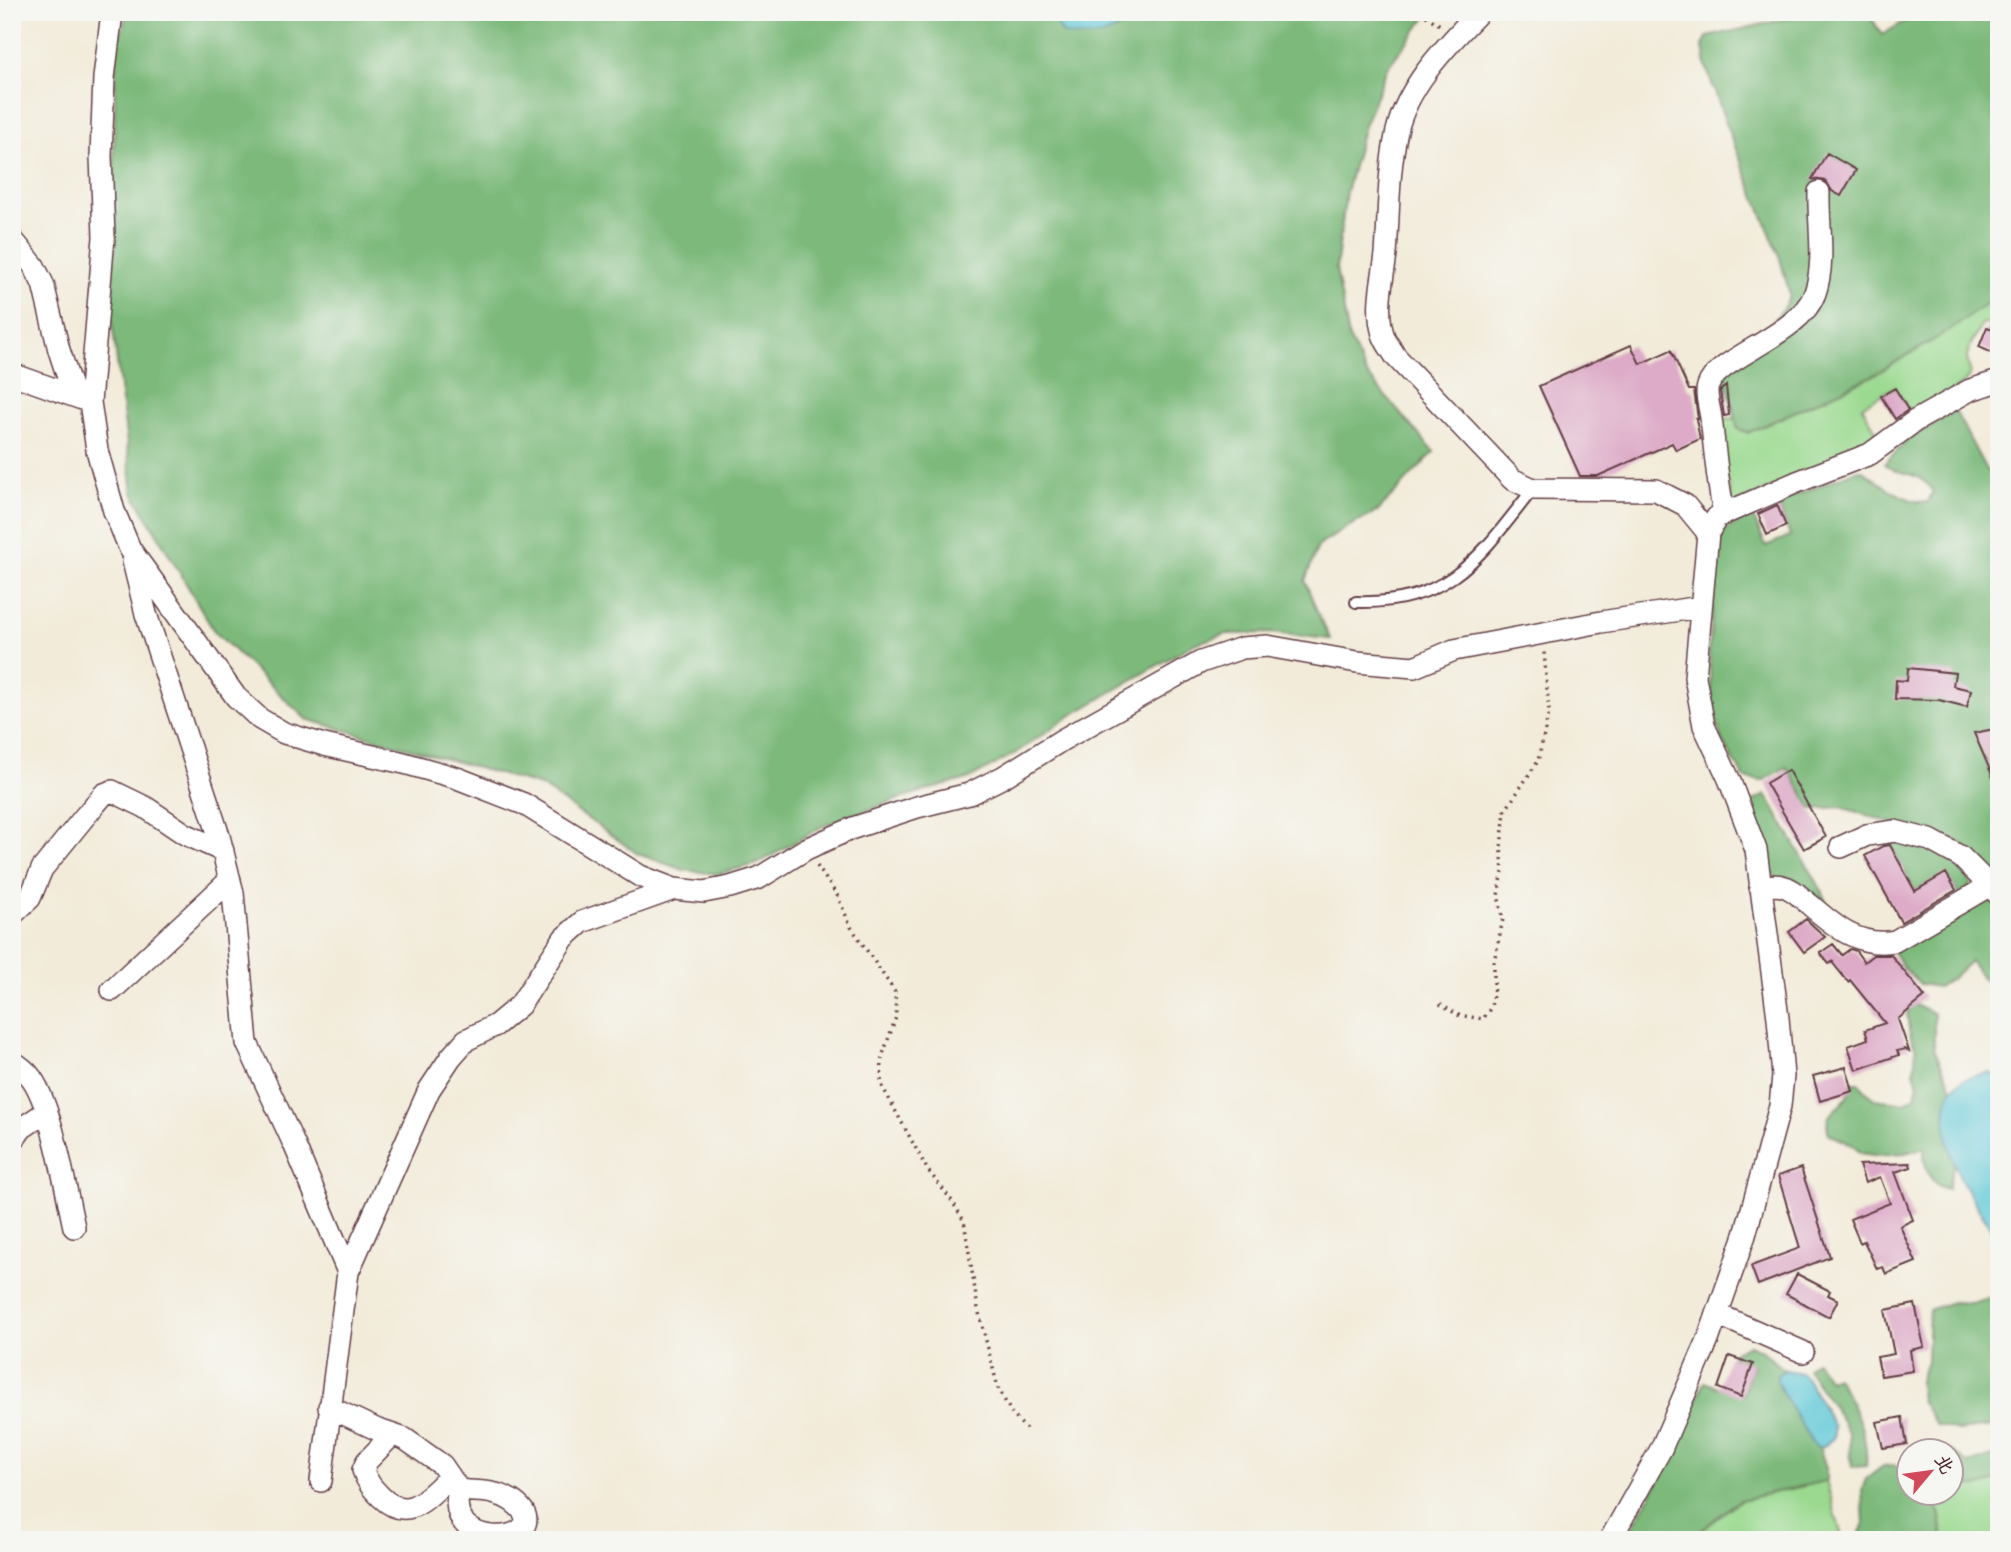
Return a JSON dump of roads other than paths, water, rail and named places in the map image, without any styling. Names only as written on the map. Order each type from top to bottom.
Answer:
[{"type":"street","points":[[82,399],[104,237],[101,156],[104,78],[112,12]]},
{"type":"street","points":[[1479,12],[1439,54],[1411,98],[1398,129],[1390,177],[1386,255],[1379,309],[1383,335],[1396,357],[1512,479],[1533,489],[1656,489],[1685,505],[1708,533]]},
{"type":"street","points":[[1724,513],[1717,481],[1707,387],[1718,370],[1769,341],[1802,313],[1815,295],[1822,259],[1819,192]]},
{"type":"street","points":[[12,239],[34,266],[43,284],[59,350],[82,399],[114,511],[130,549],[146,614],[223,851],[233,893],[247,1043],[294,1143],[348,1272]]},
{"type":"street","points":[[14,375],[82,399]]},
{"type":"street","points":[[1610,1540],[1661,1449],[1717,1314],[1745,1235],[1780,1106],[1783,1076],[1756,850],[1729,779],[1704,726],[1695,677],[1708,533],[1717,517],[1724,513],[1870,454],[1915,421],[1948,402],[1970,390],[1999,381]]},
{"type":"street","points":[[130,549],[236,697],[260,719],[284,733],[324,746],[404,763],[457,778],[524,804],[640,876],[674,890],[704,892],[759,877],[806,849],[853,828],[917,807],[969,794],[1201,662],[1242,648],[1267,646],[1357,662],[1414,667],[1454,650],[1700,607]]},
{"type":"street","points":[[12,915],[30,898],[42,869],[104,794],[112,791],[145,807],[185,834],[223,851]]},
{"type":"street","points":[[1760,887],[1781,885],[1793,890],[1842,932],[1861,940],[1882,944],[1895,941],[1995,887],[1961,858],[1930,840],[1895,831],[1867,835],[1842,847]]},
{"type":"street","points":[[112,990],[230,880]]},
{"type":"street","points":[[321,1480],[348,1272],[429,1090],[466,1040],[496,1025],[520,1005],[564,939],[582,922],[674,890]]},
{"type":"street","points":[[12,1060],[30,1075],[47,1112],[74,1227]]},
{"type":"street","points":[[12,1142],[22,1128],[47,1112]]},
{"type":"street","points":[[1717,1314],[1803,1352]]},
{"type":"street","points":[[329,1407],[405,1439],[442,1465],[454,1484],[408,1510],[397,1509],[387,1502],[367,1482],[363,1470],[367,1461],[392,1435]]},
{"type":"lane","points":[[1356,603],[1385,603],[1428,593],[1468,567],[1533,489]]},
{"type":"water","points":[[1064,12],[1085,12],[1093,15],[1105,12],[1140,12],[1113,31],[1086,37],[1063,34],[1056,22]]},
{"type":"water","points":[[1988,1073],[1999,1076],[1999,1243],[1954,1163],[1945,1114],[1951,1092],[1957,1084]]},
{"type":"water","points":[[1785,1370],[1801,1373],[1807,1379],[1834,1427],[1834,1437],[1823,1447],[1812,1443],[1781,1390],[1777,1375]]}]
